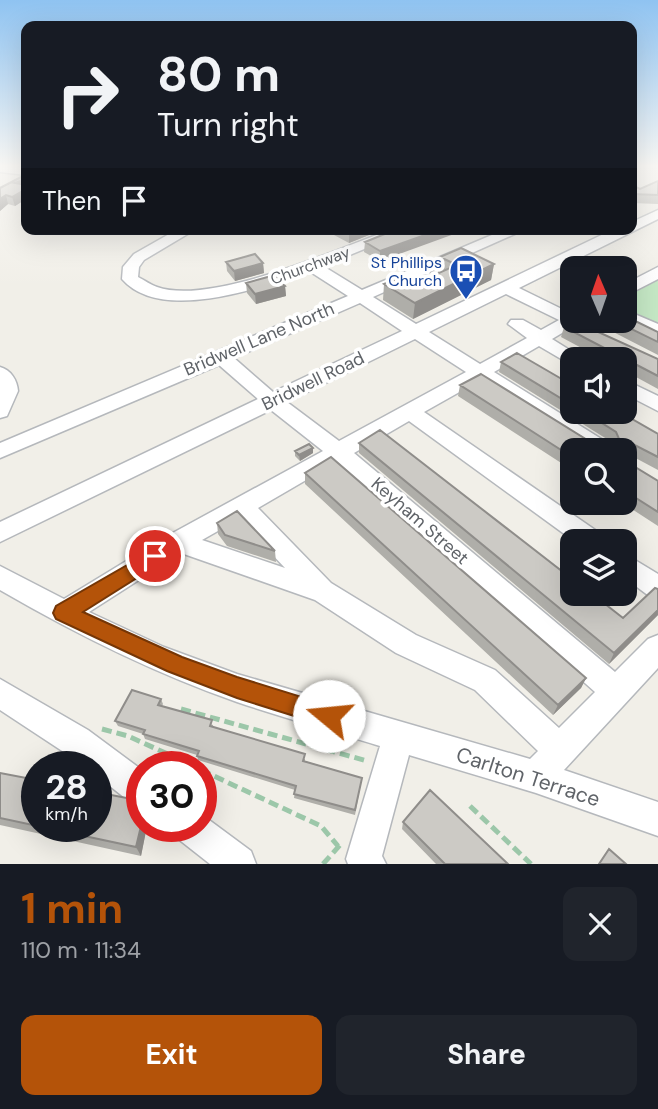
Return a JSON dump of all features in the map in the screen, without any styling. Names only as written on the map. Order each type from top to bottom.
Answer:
[{"type":"street","points":[[637,211],[654,216]]},
{"type":"street","points":[[637,224],[654,216]]},
{"type":"street","name":"Churchway","points":[[178,235],[139,257],[131,268],[130,279],[138,287],[156,293],[181,295],[241,288],[312,266],[391,235]]},
{"type":"street","name":"Bridwell Lane North","points":[[0,451],[505,235]]},
{"type":"street","name":"Bridwell Road","points":[[0,533],[613,235]]},
{"type":"street","points":[[312,266],[584,438]]},
{"type":"street","points":[[637,284],[658,272]]},
{"type":"street","points":[[505,287],[560,314]]},
{"type":"street","points":[[637,321],[658,331]]},
{"type":"street","points":[[517,324],[560,350]]},
{"type":"street","points":[[64,613],[178,542],[560,327]]},
{"type":"street","name":"Keyham Street","points":[[220,356],[272,401],[339,452],[617,691]]},
{"type":"street","points":[[0,373],[8,385],[9,395],[0,411]]},
{"type":"street","points":[[637,394],[658,405]]},
{"type":"street","points":[[410,412],[575,529]]},
{"type":"street","points":[[242,506],[324,592]]},
{"type":"street","points":[[178,542],[324,592],[406,644],[485,680],[560,750]]},
{"type":"street","points":[[637,573],[658,588]]},
{"type":"street","name":"Carlton Terrace","points":[[0,577],[64,613],[155,656],[394,752],[536,777],[658,820]]},
{"type":"street","points":[[536,777],[658,648]]},
{"type":"street","points":[[5,699],[77,741],[126,778]]},
{"type":"street","points":[[368,864],[364,859],[394,752]]},
{"type":"street","points":[[210,842],[238,864]]},
{"type":"path","points":[[181,709],[394,752]]},
{"type":"path","points":[[77,741],[92,727],[128,736],[161,751]]},
{"type":"path","points":[[217,777],[321,826],[338,846],[323,864]]},
{"type":"path","points":[[470,806],[531,864]]},
{"type":"green space","points":[[658,276],[658,329],[637,319],[637,288]]},
{"type":"building","points":[[382,235],[425,235],[380,251],[365,242]]},
{"type":"building","points":[[461,248],[494,264],[415,303],[384,284],[401,277],[414,284],[457,265],[440,257]]},
{"type":"building","points":[[255,254],[263,263],[234,271],[226,262]]},
{"type":"building","points":[[275,275],[285,286],[255,294],[246,283]]},
{"type":"building","points":[[637,322],[658,332],[658,342],[637,332]]},
{"type":"building","points":[[576,333],[601,333],[631,347],[602,347]]},
{"type":"building","points":[[637,350],[658,359],[658,376],[637,365]]},
{"type":"building","points":[[517,353],[560,378],[560,398],[501,362]]},
{"type":"building","points":[[481,374],[584,438],[560,438],[560,449],[460,385]]},
{"type":"building","points":[[637,422],[658,434],[658,457],[637,446],[637,438],[619,438],[616,432],[603,424]]},
{"type":"building","points":[[380,430],[560,570],[560,606],[608,606],[623,618],[655,588],[658,589],[658,610],[614,653],[359,443]]},
{"type":"building","points":[[309,444],[313,448],[299,455],[295,451]]},
{"type":"building","points":[[331,457],[586,678],[558,705],[305,473]]},
{"type":"building","points":[[637,468],[658,481],[658,512],[637,499]]},
{"type":"building","points":[[237,511],[275,551],[225,535],[217,523]]},
{"type":"building","points":[[132,690],[161,699],[158,705],[212,720],[210,726],[305,754],[303,761],[362,778],[355,810],[294,794],[296,786],[217,762],[217,751],[199,751],[143,734],[145,730],[115,721]]},
{"type":"building","points":[[0,773],[21,777],[21,823],[0,818]]},
{"type":"building","points":[[430,790],[508,864],[445,864],[403,822]]},
{"type":"building","points":[[112,795],[126,798],[126,842],[137,842],[136,847],[112,842]]},
{"type":"building","points":[[609,849],[626,864],[599,864]]},
{"type":"place","name":"St Phillips Church","points":[[466,301]]},
{"type":"route","points":[[155,556],[64,613],[175,664],[237,688],[329,716]]}]
